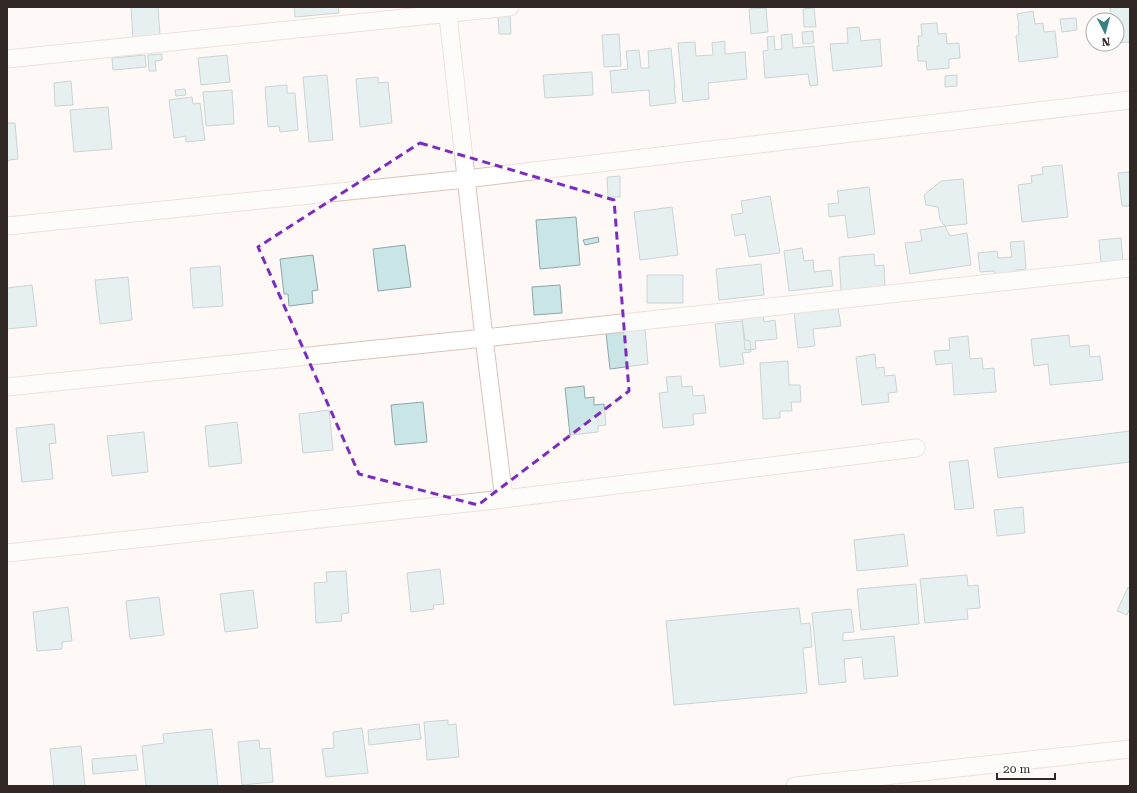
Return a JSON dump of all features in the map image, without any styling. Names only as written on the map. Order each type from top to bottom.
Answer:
[{"type":"street","points":[[7,59],[448,10],[510,7]]},
{"type":"street","points":[[448,10],[484,338],[504,499]]},
{"type":"street","points":[[7,226],[466,179],[1130,100]]},
{"type":"street","points":[[7,387],[484,338],[1130,268]]},
{"type":"street","points":[[7,553],[504,499],[916,448]]},
{"type":"street","points":[[795,786],[1130,749]]},
{"type":"highlighted area","points":[[420,143],[614,200],[629,391],[478,505],[359,474],[258,247]]},
{"type":"building","points":[[131,7],[158,7],[160,35],[133,38]]},
{"type":"building","points":[[294,7],[338,7],[339,13],[295,17]]},
{"type":"building","points":[[1110,7],[1130,7],[1130,42],[1125,42],[1125,12],[1110,12]]},
{"type":"building","points":[[766,8],[768,32],[751,34],[749,9]]},
{"type":"building","points":[[814,8],[816,27],[804,27],[803,9]]},
{"type":"building","points":[[1033,11],[1035,24],[1043,23],[1044,32],[1055,31],[1058,57],[1019,62],[1016,36],[1019,35],[1017,14]]},
{"type":"building","points":[[510,15],[511,34],[499,34],[498,16]]},
{"type":"building","points":[[1076,18],[1077,30],[1062,32],[1060,19]]},
{"type":"building","points":[[937,23],[938,34],[946,33],[947,44],[959,43],[960,58],[949,59],[949,68],[927,70],[926,61],[918,61],[918,36],[922,36],[921,24]]},
{"type":"building","points":[[859,27],[861,41],[880,39],[882,66],[833,71],[830,44],[848,43],[847,28]]},
{"type":"building","points":[[813,31],[814,43],[803,44],[802,32]]},
{"type":"building","points":[[619,34],[621,66],[604,67],[602,35]]},
{"type":"building","points":[[792,34],[793,48],[814,46],[818,85],[810,86],[808,74],[765,78],[763,51],[768,50],[767,37],[774,36],[775,50],[782,49],[781,35]]},
{"type":"building","points":[[725,41],[725,54],[745,52],[747,79],[708,83],[709,99],[683,102],[678,43],[695,42],[696,56],[713,55],[712,43]]},
{"type":"building","points":[[671,48],[676,103],[650,106],[649,90],[612,93],[610,71],[628,69],[626,51],[639,50],[641,68],[649,68],[648,51]]},
{"type":"building","points":[[162,54],[162,60],[155,61],[156,71],[149,71],[148,55]]},
{"type":"building","points":[[145,55],[146,67],[113,70],[112,58]]},
{"type":"building","points":[[227,55],[230,82],[201,85],[198,58]]},
{"type":"building","points":[[592,72],[593,95],[545,98],[543,75]]},
{"type":"building","points":[[327,75],[333,140],[309,142],[303,77]]},
{"type":"building","points":[[957,75],[957,86],[945,87],[945,76]]},
{"type":"building","points":[[378,77],[378,83],[388,82],[392,123],[360,127],[356,79]]},
{"type":"building","points":[[71,81],[73,105],[55,106],[54,83]]},
{"type":"building","points":[[287,85],[287,93],[295,93],[298,130],[280,132],[279,126],[268,127],[265,87]]},
{"type":"building","points":[[185,89],[186,95],[176,96],[175,90]]},
{"type":"building","points":[[232,90],[234,124],[206,126],[203,92]]},
{"type":"building","points":[[192,97],[193,104],[200,103],[205,140],[186,142],[186,136],[174,138],[169,100]]},
{"type":"building","points":[[108,107],[112,149],[74,152],[70,110]]},
{"type":"building","points":[[7,123],[15,123],[18,159],[9,161],[7,161]]},
{"type":"building","points":[[1062,165],[1068,217],[1022,222],[1018,185],[1032,183],[1031,176],[1043,174],[1042,167]]},
{"type":"building","points":[[1130,172],[1130,206],[1122,206],[1118,173]]},
{"type":"building","points":[[620,176],[620,197],[608,197],[607,177]]},
{"type":"building","points":[[963,179],[967,224],[945,226],[940,220],[938,207],[926,205],[924,195],[941,181]]},
{"type":"building","points":[[869,187],[875,234],[848,238],[845,215],[829,217],[828,204],[839,203],[837,191]]},
{"type":"building","points":[[770,196],[780,253],[749,257],[745,234],[735,236],[731,215],[743,213],[741,201]]},
{"type":"building","points":[[672,207],[678,255],[640,260],[634,212]]},
{"type":"building","points":[[576,217],[580,265],[540,269],[536,220]]},
{"type":"building","points":[[945,226],[950,236],[967,233],[971,265],[910,274],[905,243],[922,241],[920,230]]},
{"type":"building","points":[[598,237],[599,242],[585,245],[583,240]]},
{"type":"building","points":[[1121,238],[1123,262],[1101,263],[1099,240]]},
{"type":"building","points":[[1024,241],[1026,269],[1016,270],[1017,276],[995,279],[994,271],[980,272],[978,253],[997,251],[998,258],[1012,257],[1010,242]]},
{"type":"building","points":[[405,245],[411,287],[378,291],[373,249]]},
{"type":"building","points":[[802,248],[804,261],[813,260],[814,272],[831,270],[833,286],[789,291],[784,251]]},
{"type":"building","points":[[874,254],[875,266],[884,265],[885,287],[841,291],[839,257]]},
{"type":"building","points":[[313,255],[318,290],[312,291],[313,303],[289,306],[288,294],[284,294],[280,259]]},
{"type":"building","points":[[761,264],[764,295],[719,300],[716,269]]},
{"type":"building","points":[[220,266],[223,306],[193,308],[190,268]]},
{"type":"building","points":[[647,275],[683,275],[683,303],[647,303]]},
{"type":"building","points":[[128,277],[132,320],[100,324],[95,280]]},
{"type":"building","points":[[32,285],[37,326],[7,329],[7,288]]},
{"type":"building","points":[[560,285],[562,313],[534,315],[532,287]]},
{"type":"building","points":[[838,307],[841,326],[813,329],[815,346],[798,348],[794,312]]},
{"type":"building","points":[[763,315],[764,322],[775,320],[777,339],[755,341],[756,349],[745,350],[742,317]]},
{"type":"building","points":[[742,321],[745,340],[750,341],[751,352],[742,353],[744,364],[720,367],[715,324]]},
{"type":"building","points":[[645,329],[648,364],[610,369],[606,333]]},
{"type":"building","points":[[1069,335],[1070,347],[1089,345],[1090,357],[1100,356],[1103,380],[1050,385],[1048,364],[1034,366],[1031,339]]},
{"type":"building","points":[[968,336],[970,359],[982,358],[983,369],[994,368],[996,392],[954,395],[952,363],[936,365],[934,351],[950,350],[949,338]]},
{"type":"building","points":[[875,354],[876,368],[884,367],[885,376],[895,375],[897,392],[888,393],[889,402],[862,405],[856,357]]},
{"type":"building","points":[[788,361],[789,385],[800,385],[801,402],[791,402],[792,411],[780,411],[780,418],[763,419],[760,363]]},
{"type":"building","points":[[681,376],[682,387],[692,386],[693,396],[704,395],[706,413],[693,414],[694,425],[663,428],[659,393],[668,392],[666,377]]},
{"type":"building","points":[[584,386],[585,398],[594,397],[594,405],[604,404],[606,425],[598,426],[598,432],[570,435],[565,388]]},
{"type":"building","points":[[423,402],[427,442],[395,445],[391,405]]},
{"type":"building","points":[[329,410],[333,450],[303,453],[299,414]]},
{"type":"building","points":[[237,422],[242,463],[209,467],[205,426]]},
{"type":"building","points":[[54,424],[56,443],[49,444],[53,479],[22,482],[16,428]]},
{"type":"building","points":[[1130,431],[1130,462],[998,478],[994,448]]},
{"type":"building","points":[[144,432],[148,472],[112,476],[107,436]]},
{"type":"building","points":[[968,460],[974,508],[955,510],[949,462]]},
{"type":"building","points":[[1023,507],[1025,533],[997,536],[994,510]]},
{"type":"building","points":[[904,534],[908,566],[857,571],[854,540]]},
{"type":"building","points":[[440,569],[444,604],[433,605],[434,609],[411,612],[407,573]]},
{"type":"building","points":[[346,571],[349,613],[341,614],[342,621],[316,623],[314,583],[327,582],[326,572]]},
{"type":"building","points":[[967,575],[968,586],[978,585],[980,608],[967,609],[968,619],[925,623],[920,579]]},
{"type":"building","points":[[916,584],[919,624],[861,630],[857,589]]},
{"type":"building","points":[[1128,587],[1130,589],[1130,608],[1127,615],[1117,611]]},
{"type":"building","points":[[253,590],[258,628],[225,632],[220,594]]},
{"type":"building","points":[[159,597],[164,635],[130,639],[126,601]]},
{"type":"building","points":[[68,607],[72,641],[62,642],[62,649],[37,651],[33,612]]},
{"type":"building","points":[[799,608],[801,624],[810,623],[812,647],[803,648],[807,693],[674,705],[666,621]]},
{"type":"building","points":[[851,609],[854,632],[843,633],[843,641],[894,636],[898,676],[864,679],[862,657],[844,659],[846,682],[819,685],[812,613]]},
{"type":"building","points":[[448,720],[448,725],[456,724],[459,757],[427,760],[424,722]]},
{"type":"building","points":[[419,724],[421,739],[369,745],[368,730]]},
{"type":"building","points":[[362,728],[368,773],[326,777],[322,749],[334,748],[333,732]]},
{"type":"building","points":[[212,729],[218,786],[146,786],[142,746],[164,743],[163,734]]},
{"type":"building","points":[[259,740],[260,749],[270,748],[273,782],[242,785],[238,742]]},
{"type":"building","points":[[81,746],[85,786],[54,786],[50,749]]},
{"type":"building","points":[[136,755],[138,770],[93,774],[92,759]]}]
